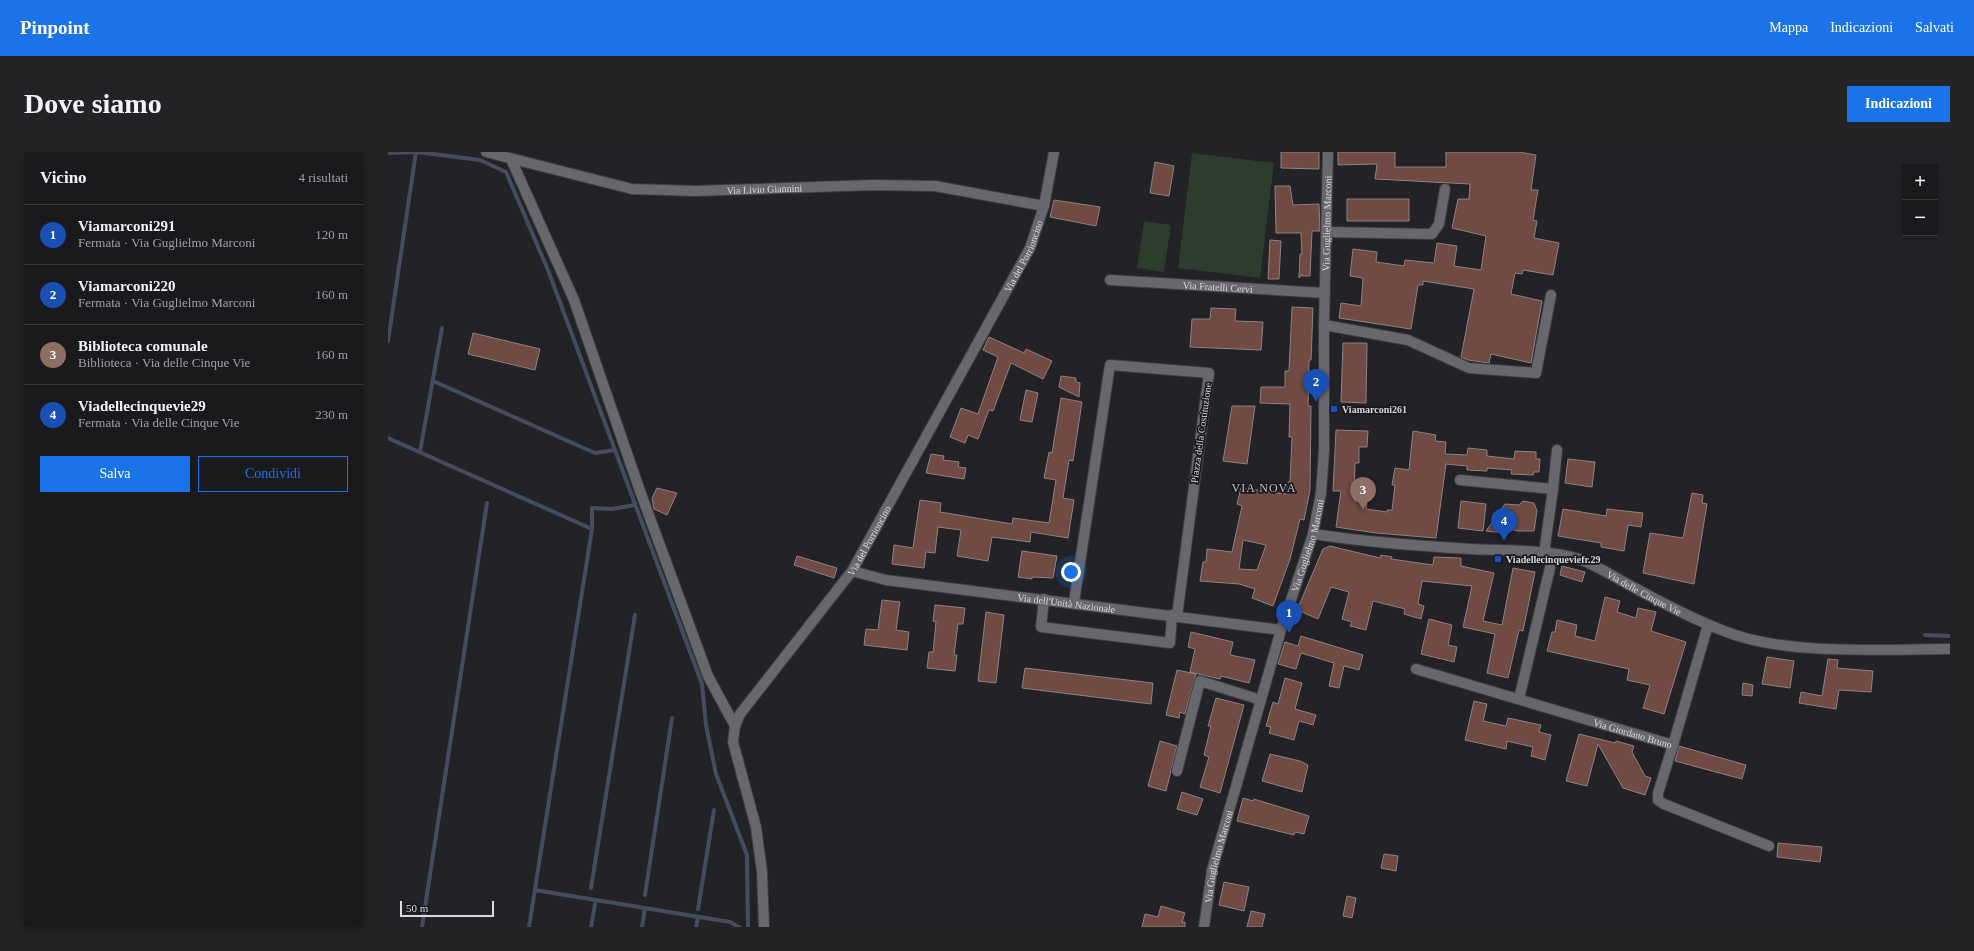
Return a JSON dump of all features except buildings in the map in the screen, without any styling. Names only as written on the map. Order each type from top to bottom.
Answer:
[{"type":"street","name":"Via Livio Giannini","points":[[486,152],[638,189],[696,191],[874,185],[935,186],[1044,206]]},
{"type":"street","name":"Via del Porrioncino","points":[[764,927],[761,864],[756,827],[733,742],[735,726],[740,714],[852,571],[1030,248],[1044,206],[1054,152]]},
{"type":"street","name":"Via Guglielmo Marconi","points":[[1204,927],[1212,870],[1281,630],[1313,534],[1321,493],[1324,451],[1324,325],[1328,152]]},
{"type":"street","points":[[511,159],[574,300],[640,491],[708,676],[735,726]]},
{"type":"street","points":[[1326,232],[1432,234],[1440,224],[1445,189]]},
{"type":"street","name":"Via Fratelli Cervi","points":[[1110,280],[1325,293]]},
{"type":"street","points":[[1324,325],[1408,340],[1468,368],[1536,374],[1551,295]]},
{"type":"street","name":"Piazza della Costituzione","points":[[1074,602],[1110,365],[1209,373],[1174,616]]},
{"type":"street","points":[[1519,699],[1548,554],[1557,450]]},
{"type":"street","points":[[1460,480],[1553,489]]},
{"type":"street","name":"Via delle Cinque Vie","points":[[1313,534],[1403,546],[1548,554],[1579,559],[1679,612],[1726,632],[1756,640],[1790,646],[1831,648],[1950,649]]},
{"type":"street","name":"Via dell'Unità Nazionale","points":[[852,571],[886,580],[1074,602],[1281,630]]},
{"type":"street","points":[[1044,599],[1041,627],[1170,643],[1174,616]]},
{"type":"street","name":"Via Giordano Bruno","points":[[1416,669],[1673,745],[1708,625]]},
{"type":"street","points":[[1177,771],[1200,682],[1261,700]]},
{"type":"street","points":[[1673,745],[1658,793],[1658,800],[1664,804],[1769,846]]},
{"type":"green space","points":[[1192,153],[1274,163],[1260,278],[1178,268]]},
{"type":"green space","points":[[1144,221],[1171,225],[1164,272],[1137,268]]},
{"type":"waterway","points":[[388,153],[415,152]]},
{"type":"waterway","points":[[388,341],[416,152]]},
{"type":"waterway","points":[[417,152],[480,160],[506,172],[548,270],[702,684],[706,725],[716,774],[747,855],[748,927]]},
{"type":"waterway","points":[[420,452],[442,328]]},
{"type":"waterway","points":[[433,381],[595,453],[615,450]]},
{"type":"waterway","points":[[388,438],[592,529]]},
{"type":"waterway","points":[[422,927],[487,503]]},
{"type":"waterway","points":[[529,927],[592,529],[592,508],[612,509],[635,505]]},
{"type":"waterway","points":[[591,888],[635,615]]},
{"type":"waterway","points":[[1925,635],[1950,636]]},
{"type":"waterway","points":[[645,895],[672,718]]},
{"type":"waterway","points":[[698,909],[714,810]]},
{"type":"waterway","points":[[535,890],[730,922],[739,927]]},
{"type":"waterway","points":[[591,927],[595,904]]},
{"type":"waterway","points":[[642,927],[645,908]]},
{"type":"waterway","points":[[696,927],[698,917]]},
{"type":"place","name":"Viamarconi220","points":[[1316,402]]},
{"type":"place","name":"Viamarconi261","points":[[1334,409]]},
{"type":"place","name":"Biblioteca comunale","points":[[1363,510]]},
{"type":"place","name":"Viadellecinquevie29","points":[[1504,541]]},
{"type":"place","name":"Viadellecinqueviefr.29","points":[[1498,559]]},
{"type":"place","name":"Viamarconi291","points":[[1289,633]]},
{"type":"district","name":"VIA NOVA","points":[[1264,488]]}]
